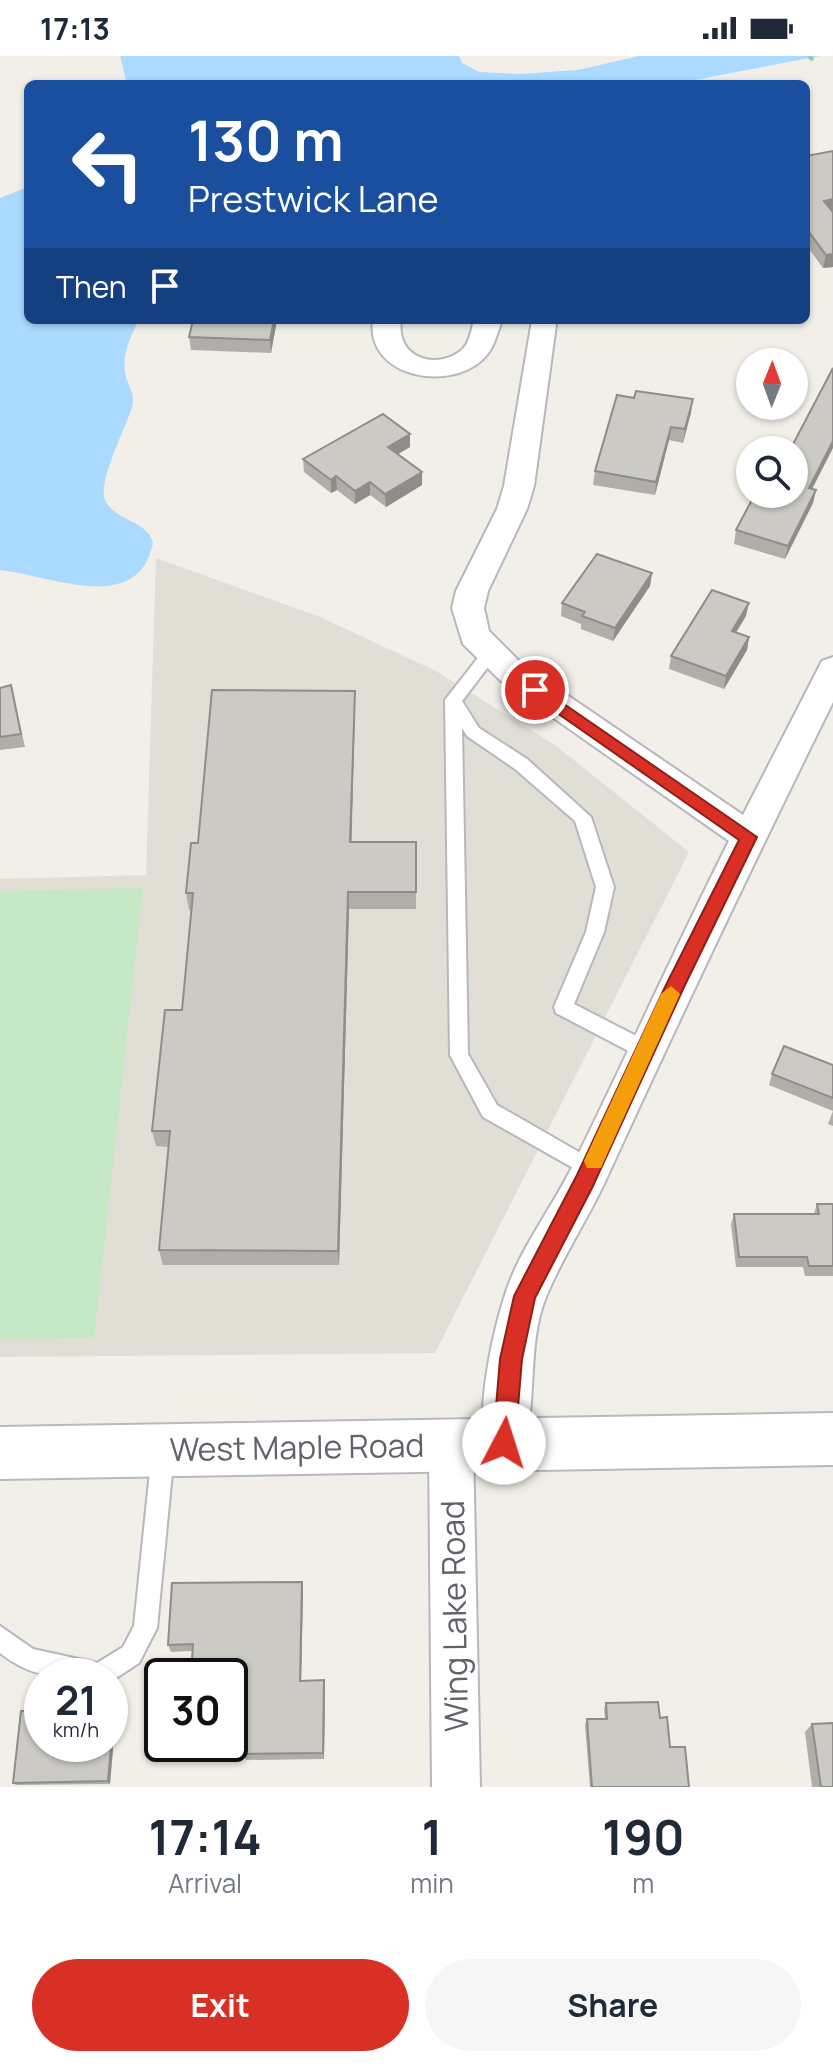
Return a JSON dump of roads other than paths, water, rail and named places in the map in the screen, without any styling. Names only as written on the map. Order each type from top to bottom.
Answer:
[{"type":"main road","name":"West Maple Road","points":[[0,1453],[833,1439]]},
{"type":"street","points":[[386,324],[383,342],[388,351],[408,363],[427,367],[461,363],[474,354],[484,332],[540,337],[519,486],[468,608],[474,636],[512,673],[749,837]]},
{"type":"street","points":[[504,1443],[511,1359],[525,1296],[591,1169],[645,1050],[833,669]]},
{"type":"street","name":"Wing Lake Road","points":[[451,1444],[456,1787]]},
{"type":"lane","points":[[490,654],[453,700],[459,1055],[490,1111],[591,1169]]},
{"type":"lane","points":[[453,700],[473,732],[521,764],[582,817],[605,887],[595,932],[563,1007],[645,1050]]},
{"type":"lane","points":[[0,1638],[28,1660],[99,1675],[131,1655],[145,1628],[164,1450]]},
{"type":"water","points":[[120,56],[459,56],[462,63],[479,72],[520,74],[578,70],[639,56],[820,56],[695,80],[126,80]]},
{"type":"water","points":[[24,189],[24,324],[137,324],[125,358],[125,372],[133,397],[132,407],[108,468],[104,492],[110,507],[145,530],[153,543],[144,566],[130,579],[111,585],[66,583],[0,570],[0,198]]}]
